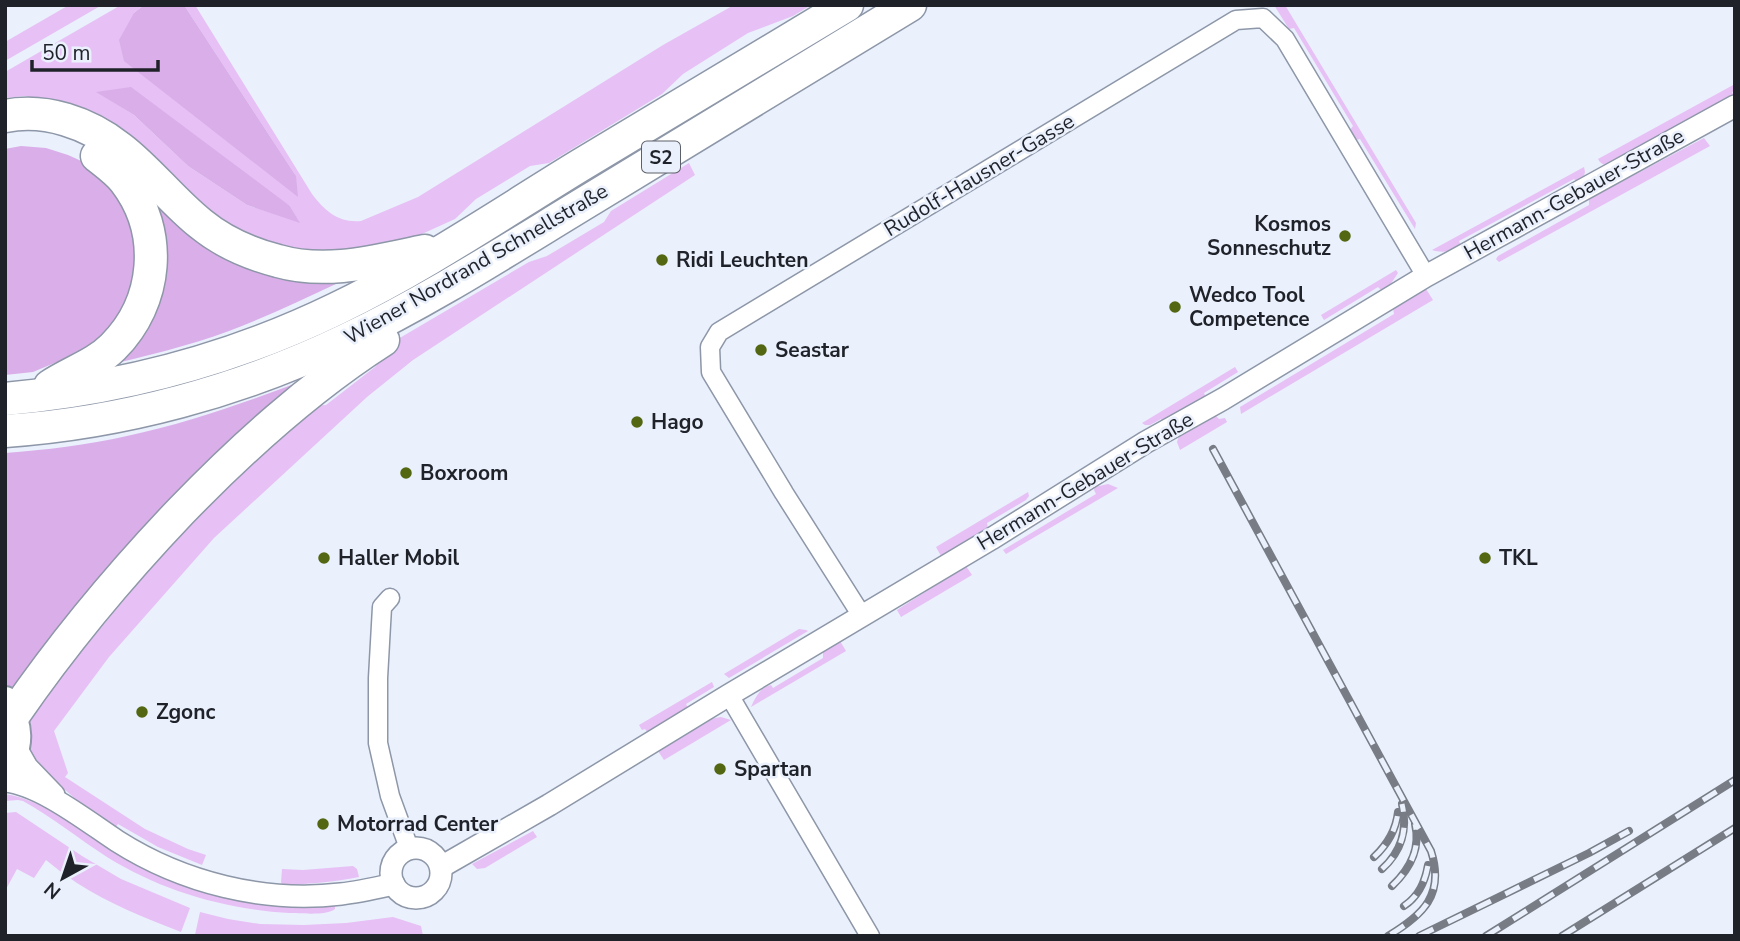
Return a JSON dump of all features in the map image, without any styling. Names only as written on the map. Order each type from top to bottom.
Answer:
[{"type":"highway","name":"Wiener Nordrand Schnellstraße","points":[[20,398],[160,373],[274,336],[335,309],[447,247],[847,5]]},
{"type":"highway","name":"Wiener Nordrand Schnellstraße","points":[[5,431],[87,421],[214,392],[285,367],[346,340],[410,307],[490,260],[910,5]]},
{"type":"highway","points":[[5,116],[39,114],[64,119],[104,136],[204,226],[230,243],[277,261],[327,268],[352,266],[447,247]]},
{"type":"highway","points":[[5,137],[32,134],[57,138],[96,155],[125,180],[135,195],[148,225],[152,246],[148,289],[133,323],[122,337],[111,349],[84,368],[20,398]]},
{"type":"highway","points":[[10,733],[46,668],[96,604],[186,506],[242,451],[301,399],[345,365],[391,335],[410,307]]},
{"type":"street","name":"Rudolf-Hausner-Gasse","points":[[862,615],[711,372],[710,347],[719,332],[1201,41],[1236,20],[1263,18],[1284,39],[1426,276]]},
{"type":"street","name":"Hermann-Gebauer-Straße","points":[[441,867],[549,806],[1146,442],[1223,399],[1426,276],[1735,106]]},
{"type":"street","points":[[390,598],[382,607],[378,743],[390,796],[409,849]]},
{"type":"street","points":[[729,695],[870,936]]},
{"type":"street","points":[[10,733],[27,767],[63,804]]},
{"type":"street","points":[[5,781],[63,804],[119,843],[162,866],[206,883],[272,895],[311,896],[341,894],[394,884]]},
{"type":"street","points":[[409,849],[431,852],[441,867],[440,884],[431,894],[420,898],[402,894],[391,876],[395,859],[401,852],[409,849]]},
{"type":"shaded area","points":[[69,5],[102,5],[5,61],[5,42]]},
{"type":"shaded area","points":[[121,5],[144,5],[134,13],[296,176],[184,5],[195,5],[312,194],[333,215],[345,220],[361,221],[418,197],[663,45],[734,5],[811,5],[793,16],[748,33],[683,74],[662,94],[549,163],[530,166],[476,199],[455,219],[402,243],[305,255],[230,229],[62,104],[25,96],[5,98],[5,72]],"holes":[[[97,92],[290,206],[299,222],[247,205],[188,166],[134,115]]]},
{"type":"shaded area","points":[[144,5],[184,5],[296,176],[298,197],[124,61],[119,40],[134,13]]},
{"type":"shaded area","points":[[1274,5],[1285,5],[1416,223],[1415,229],[1360,139],[1356,140],[1350,130],[1353,126],[1294,28],[1289,29]]},
{"type":"shaded area","points":[[1735,84],[1735,91],[1732,92],[1734,96],[1607,165],[1598,159]]},
{"type":"shaded area","points":[[131,87],[290,206],[300,223],[247,205],[188,166],[134,115],[96,92]]},
{"type":"shaded area","points":[[1704,138],[1710,146],[1499,262],[1496,259],[1589,205],[1589,199]]},
{"type":"shaded area","points":[[21,146],[46,148],[68,155],[88,164],[108,180],[131,219],[138,271],[126,310],[95,346],[33,372],[5,375],[5,149]]},
{"type":"shaded area","points":[[689,163],[695,175],[413,360],[367,397],[214,538],[109,657],[54,731],[68,773],[65,777],[145,829],[206,855],[202,865],[158,847],[118,824],[115,828],[92,813],[36,765],[29,754],[27,720],[68,659],[80,653],[129,594],[145,569],[193,517],[311,406],[326,405],[375,367],[398,339],[529,262],[547,256],[604,222],[611,211]]},
{"type":"shaded area","points":[[1584,167],[1583,180],[1578,183],[1574,179],[1459,241],[1461,246],[1458,248],[1447,251],[1432,250]]},
{"type":"shaded area","points":[[141,189],[335,277],[338,283],[229,331],[104,366],[132,337]]},
{"type":"shaded area","points":[[1396,270],[1398,273],[1388,288],[1382,291],[1378,287],[1324,320],[1321,315]]},
{"type":"shaded area","points":[[1426,289],[1433,300],[1241,414],[1240,407],[1394,314],[1393,308]]},
{"type":"shaded area","points":[[1235,367],[1238,372],[1204,393],[1206,398],[1163,423],[1161,419],[1150,425],[1142,423]]},
{"type":"shaded area","points":[[310,378],[14,693],[5,685],[5,453],[82,445],[150,431],[219,411]]},
{"type":"shaded area","points":[[1215,415],[1219,419],[1225,418],[1227,422],[1180,450],[1177,442],[1179,436]]},
{"type":"shaded area","points":[[1108,484],[1118,488],[1006,554],[1003,550],[1096,494],[1095,487]]},
{"type":"shaded area","points":[[1028,492],[1026,500],[987,523],[988,529],[941,556],[936,547]]},
{"type":"shaded area","points":[[966,566],[972,575],[901,617],[897,610]]},
{"type":"shaded area","points":[[799,629],[808,631],[729,678],[724,674]]},
{"type":"shaded area","points":[[840,641],[846,651],[751,707],[761,690],[771,685],[773,688],[823,658],[823,651]]},
{"type":"shaded area","points":[[712,682],[714,687],[686,704],[688,708],[648,733],[645,729],[642,730],[639,725]]},
{"type":"shaded area","points":[[721,717],[731,720],[664,760],[658,751],[710,719]]},
{"type":"shaded area","points":[[5,794],[40,805],[116,854],[180,885],[230,899],[283,906],[335,906],[335,909],[313,914],[265,911],[217,902],[172,889],[107,857],[23,801],[5,801]]},
{"type":"shaded area","points":[[16,812],[121,879],[190,908],[181,932],[102,898],[46,860],[34,878],[17,869],[5,891],[5,813]]},
{"type":"shaded area","points":[[533,831],[537,837],[485,868],[477,869],[472,864]]},
{"type":"shaded area","points":[[353,866],[359,877],[303,884],[284,885],[281,882],[282,869]]},
{"type":"shaded area","points":[[200,912],[260,924],[346,923],[393,917],[421,926],[423,936],[196,936]]},
{"type":"railway","points":[[1213,449],[1431,851],[1435,880],[1428,902],[1411,920],[1388,936]]},
{"type":"railway","points":[[1486,936],[1735,780]]},
{"type":"railway","points":[[1382,869],[1402,840],[1402,804]]},
{"type":"railway","points":[[1374,857],[1390,836],[1398,812]]},
{"type":"railway","points":[[1392,886],[1404,873],[1415,850],[1415,824]]},
{"type":"railway","points":[[1562,936],[1735,828]]},
{"type":"railway","points":[[1419,936],[1629,831]]},
{"type":"railway","points":[[1404,906],[1414,898],[1420,888],[1428,865]]},
{"type":"place","name":"Kosmos Sonneschutz","points":[[1345,236]]},
{"type":"place","name":"Ridi Leuchten","points":[[662,260]]},
{"type":"place","name":"Wedco Tool Competence","points":[[1175,307]]},
{"type":"place","name":"Seastar","points":[[761,350]]},
{"type":"place","name":"Hago","points":[[637,422]]},
{"type":"place","name":"Boxroom","points":[[406,473]]},
{"type":"place","name":"Haller Mobil","points":[[324,558]]},
{"type":"place","name":"TKL","points":[[1485,558]]},
{"type":"place","name":"Zgonc","points":[[142,712]]},
{"type":"place","name":"Spartan","points":[[720,769]]},
{"type":"place","name":"Motorrad Center","points":[[323,824]]}]
